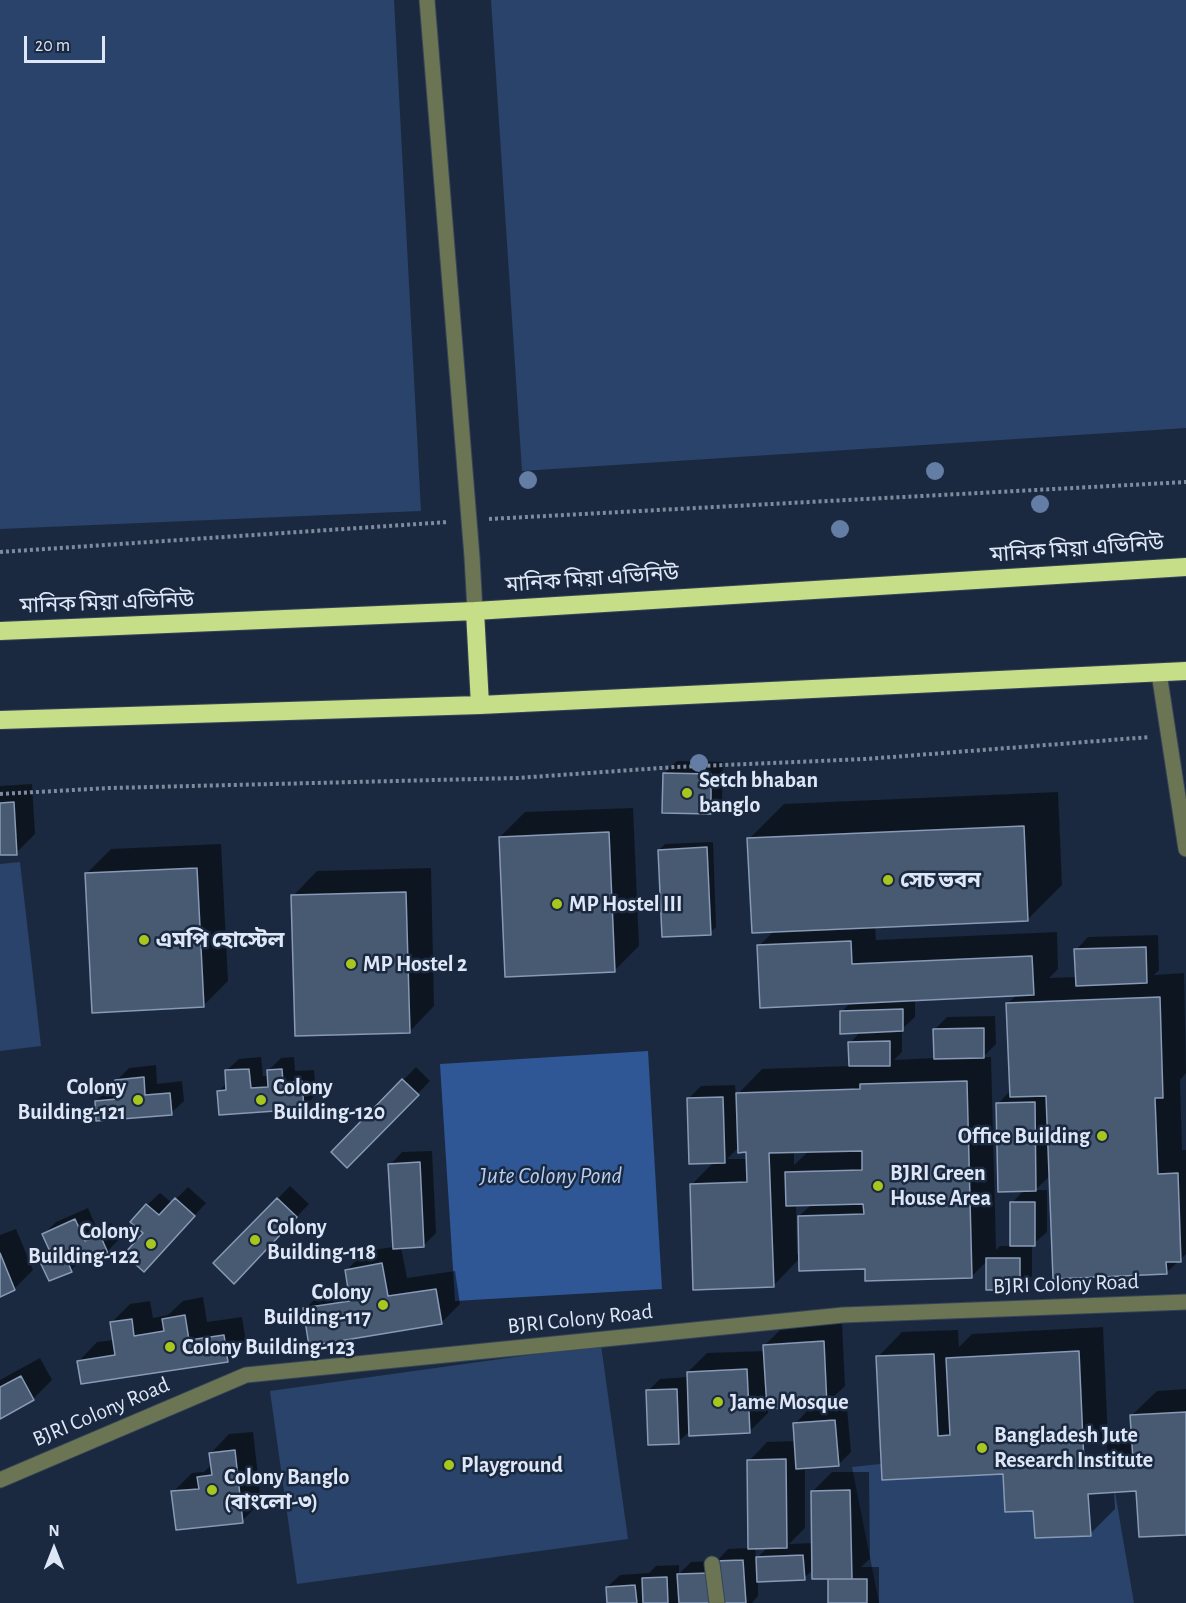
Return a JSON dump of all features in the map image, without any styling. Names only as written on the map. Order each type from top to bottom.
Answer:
[{"type":"highway","name":"মানিক মিয়া এভিনিউ","points":[[0,632],[475,611],[1186,567]]},
{"type":"highway","points":[[475,611],[480,705]]},
{"type":"highway","points":[[0,720],[480,705],[1186,671]]},
{"type":"street","points":[[427,0],[475,611]]},
{"type":"street","points":[[1159,673],[1186,849]]},
{"type":"street","name":"BJRI Colony Road","points":[[0,1480],[246,1375],[843,1315],[1186,1302]]},
{"type":"street","points":[[712,1564],[717,1603]]},
{"type":"path","points":[[0,552],[468,520],[1186,482]]},
{"type":"path","points":[[0,794],[110,788],[517,778],[675,767],[866,759],[1170,735]]},
{"type":"shaded area","points":[[0,0],[394,0],[421,511],[0,529]]},
{"type":"shaded area","points":[[491,0],[1186,0],[1186,428],[522,471]]},
{"type":"shaded area","points":[[20,862],[41,1046],[0,1051],[0,864]]},
{"type":"shaded area","name":"Playground","points":[[601,1345],[628,1539],[297,1584],[270,1391]]},
{"type":"shaded area","points":[[1106,1440],[1134,1603],[879,1603],[852,1467]]},
{"type":"water","name":"Jute Colony Pond","points":[[648,1051],[662,1289],[455,1301],[440,1064]]},
{"type":"building","name":"Setch bhaban banglo","points":[[663,773],[711,774],[711,814],[662,813]]},
{"type":"building","points":[[14,802],[17,855],[0,855],[0,803]]},
{"type":"building","name":"সেচ ভবন","points":[[1024,826],[1028,921],[752,933],[747,838]]},
{"type":"building","name":"MP Hostel III","points":[[609,832],[615,972],[505,977],[499,837]]},
{"type":"building","points":[[707,847],[711,935],[662,937],[658,850]]},
{"type":"building","name":"এমপি হোস্টেল","points":[[197,868],[204,1007],[92,1013],[85,873]]},
{"type":"building","name":"MP Hostel 2","points":[[406,892],[410,1033],[295,1036],[291,895]]},
{"type":"building","points":[[851,941],[852,964],[1032,956],[1034,995],[760,1008],[757,945]]},
{"type":"building","points":[[1146,947],[1147,983],[1076,986],[1074,949]]},
{"type":"building","name":"Office Building","points":[[1160,997],[1163,1098],[1155,1098],[1158,1174],[1178,1173],[1181,1262],[1166,1262],[1167,1274],[1053,1279],[1046,1096],[1010,1097],[1006,1003]]},
{"type":"building","points":[[903,1009],[903,1031],[840,1034],[840,1011]]},
{"type":"building","points":[[984,1028],[984,1058],[934,1059],[933,1029]]},
{"type":"building","points":[[890,1041],[890,1066],[849,1066],[848,1042]]},
{"type":"building","name":"Colony Building-120","points":[[249,1069],[251,1088],[268,1087],[267,1070],[282,1069],[283,1083],[302,1081],[304,1109],[219,1115],[217,1091],[226,1090],[225,1070]]},
{"type":"building","name":"Colony Building-121","points":[[144,1077],[145,1095],[170,1093],[172,1115],[96,1121],[95,1101],[117,1099],[115,1080]]},
{"type":"building","points":[[402,1079],[419,1095],[347,1168],[331,1152]]},
{"type":"building","name":"BJRI Green House Area","points":[[967,1081],[972,1278],[865,1281],[865,1269],[799,1271],[798,1216],[864,1214],[863,1204],[786,1206],[785,1172],[862,1170],[862,1151],[769,1153],[774,1287],[693,1290],[690,1184],[747,1182],[746,1152],[738,1153],[736,1093],[860,1089],[860,1084]]},
{"type":"building","points":[[723,1097],[725,1163],[689,1164],[687,1098]]},
{"type":"building","points":[[1035,1102],[1036,1191],[998,1192],[996,1103]]},
{"type":"building","points":[[420,1162],[424,1247],[393,1249],[388,1164]]},
{"type":"building","name":"Colony Building-122","points":[[175,1198],[195,1216],[144,1272],[124,1254],[143,1233],[130,1222],[146,1204],[159,1215]]},
{"type":"building","name":"Colony Building-118","points":[[277,1198],[297,1217],[234,1284],[213,1263]]},
{"type":"building","points":[[1010,1202],[1035,1202],[1035,1246],[1010,1246]]},
{"type":"building","points":[[75,1219],[85,1241],[100,1235],[108,1253],[84,1263],[77,1248],[64,1253],[72,1272],[49,1281],[40,1262],[52,1256],[42,1234]]},
{"type":"building","points":[[0,1253],[15,1290],[0,1297]]},
{"type":"building","points":[[986,1258],[1020,1258],[1020,1290],[986,1290]]},
{"type":"building","name":"Colony Building-117","points":[[382,1263],[388,1296],[436,1289],[442,1324],[309,1346],[303,1308],[350,1301],[345,1270]]},
{"type":"building","name":"Colony Building-123","points":[[185,1315],[189,1340],[224,1335],[228,1362],[81,1384],[77,1361],[115,1355],[110,1322],[132,1319],[134,1336],[164,1331],[162,1319]]},
{"type":"building","points":[[824,1341],[827,1406],[767,1409],[763,1345]]},
{"type":"building","name":"Bangladesh Jute Research Institute","points":[[1079,1351],[1084,1463],[1133,1460],[1130,1415],[1186,1412],[1186,1535],[1139,1537],[1136,1491],[1088,1494],[1091,1536],[1035,1538],[1033,1511],[1005,1512],[1003,1474],[882,1480],[876,1356],[934,1354],[938,1436],[950,1435],[946,1358]]},
{"type":"building","name":"Jame Mosque","points":[[747,1369],[750,1433],[689,1436],[687,1372]]},
{"type":"building","points":[[21,1376],[34,1400],[0,1419],[0,1387]]},
{"type":"building","points":[[677,1389],[679,1444],[648,1445],[646,1390]]},
{"type":"building","points":[[835,1420],[839,1466],[796,1469],[793,1423]]},
{"type":"building","name":"Colony Banglo (বাংলো-৩)","points":[[235,1450],[243,1523],[176,1530],[171,1491],[199,1489],[197,1477],[212,1475],[209,1453]]},
{"type":"building","points":[[786,1459],[787,1548],[748,1549],[747,1460]]},
{"type":"building","points":[[850,1490],[852,1579],[812,1579],[811,1491]]},
{"type":"building","points":[[803,1555],[805,1580],[757,1582],[756,1557]]},
{"type":"building","points":[[743,1560],[746,1603],[717,1603],[714,1561]]},
{"type":"building","points":[[710,1573],[711,1603],[679,1603],[677,1574]]},
{"type":"building","points":[[667,1577],[668,1603],[643,1603],[642,1578]]},
{"type":"building","points":[[828,1579],[867,1579],[867,1603],[828,1603]]},
{"type":"building","points":[[635,1585],[637,1603],[607,1603],[606,1587]]},
{"type":"place","name":"Setch bhaban banglo","points":[[687,793]]},
{"type":"place","name":"সেচ ভবন","points":[[888,880]]},
{"type":"place","name":"MP Hostel III","points":[[557,904]]},
{"type":"place","name":"এমপি হোস্টেল","points":[[144,940]]},
{"type":"place","name":"MP Hostel 2","points":[[351,964]]},
{"type":"place","name":"Colony Building-121","points":[[138,1100]]},
{"type":"place","name":"Colony Building-120","points":[[261,1100]]},
{"type":"place","name":"Office Building","points":[[1102,1136]]},
{"type":"place","name":"BJRI Green House Area","points":[[878,1186]]},
{"type":"place","name":"Colony Building-118","points":[[255,1240]]},
{"type":"place","name":"Colony Building-122","points":[[151,1244]]},
{"type":"place","name":"Colony Building-117","points":[[383,1305]]},
{"type":"place","name":"Colony Building-123","points":[[170,1347]]},
{"type":"place","name":"Jame Mosque","points":[[718,1402]]},
{"type":"place","name":"Bangladesh Jute Research Institute","points":[[982,1448]]},
{"type":"place","name":"Playground","points":[[449,1465]]},
{"type":"place","name":"Colony Banglo (বাংলো-৩)","points":[[212,1490]]}]
